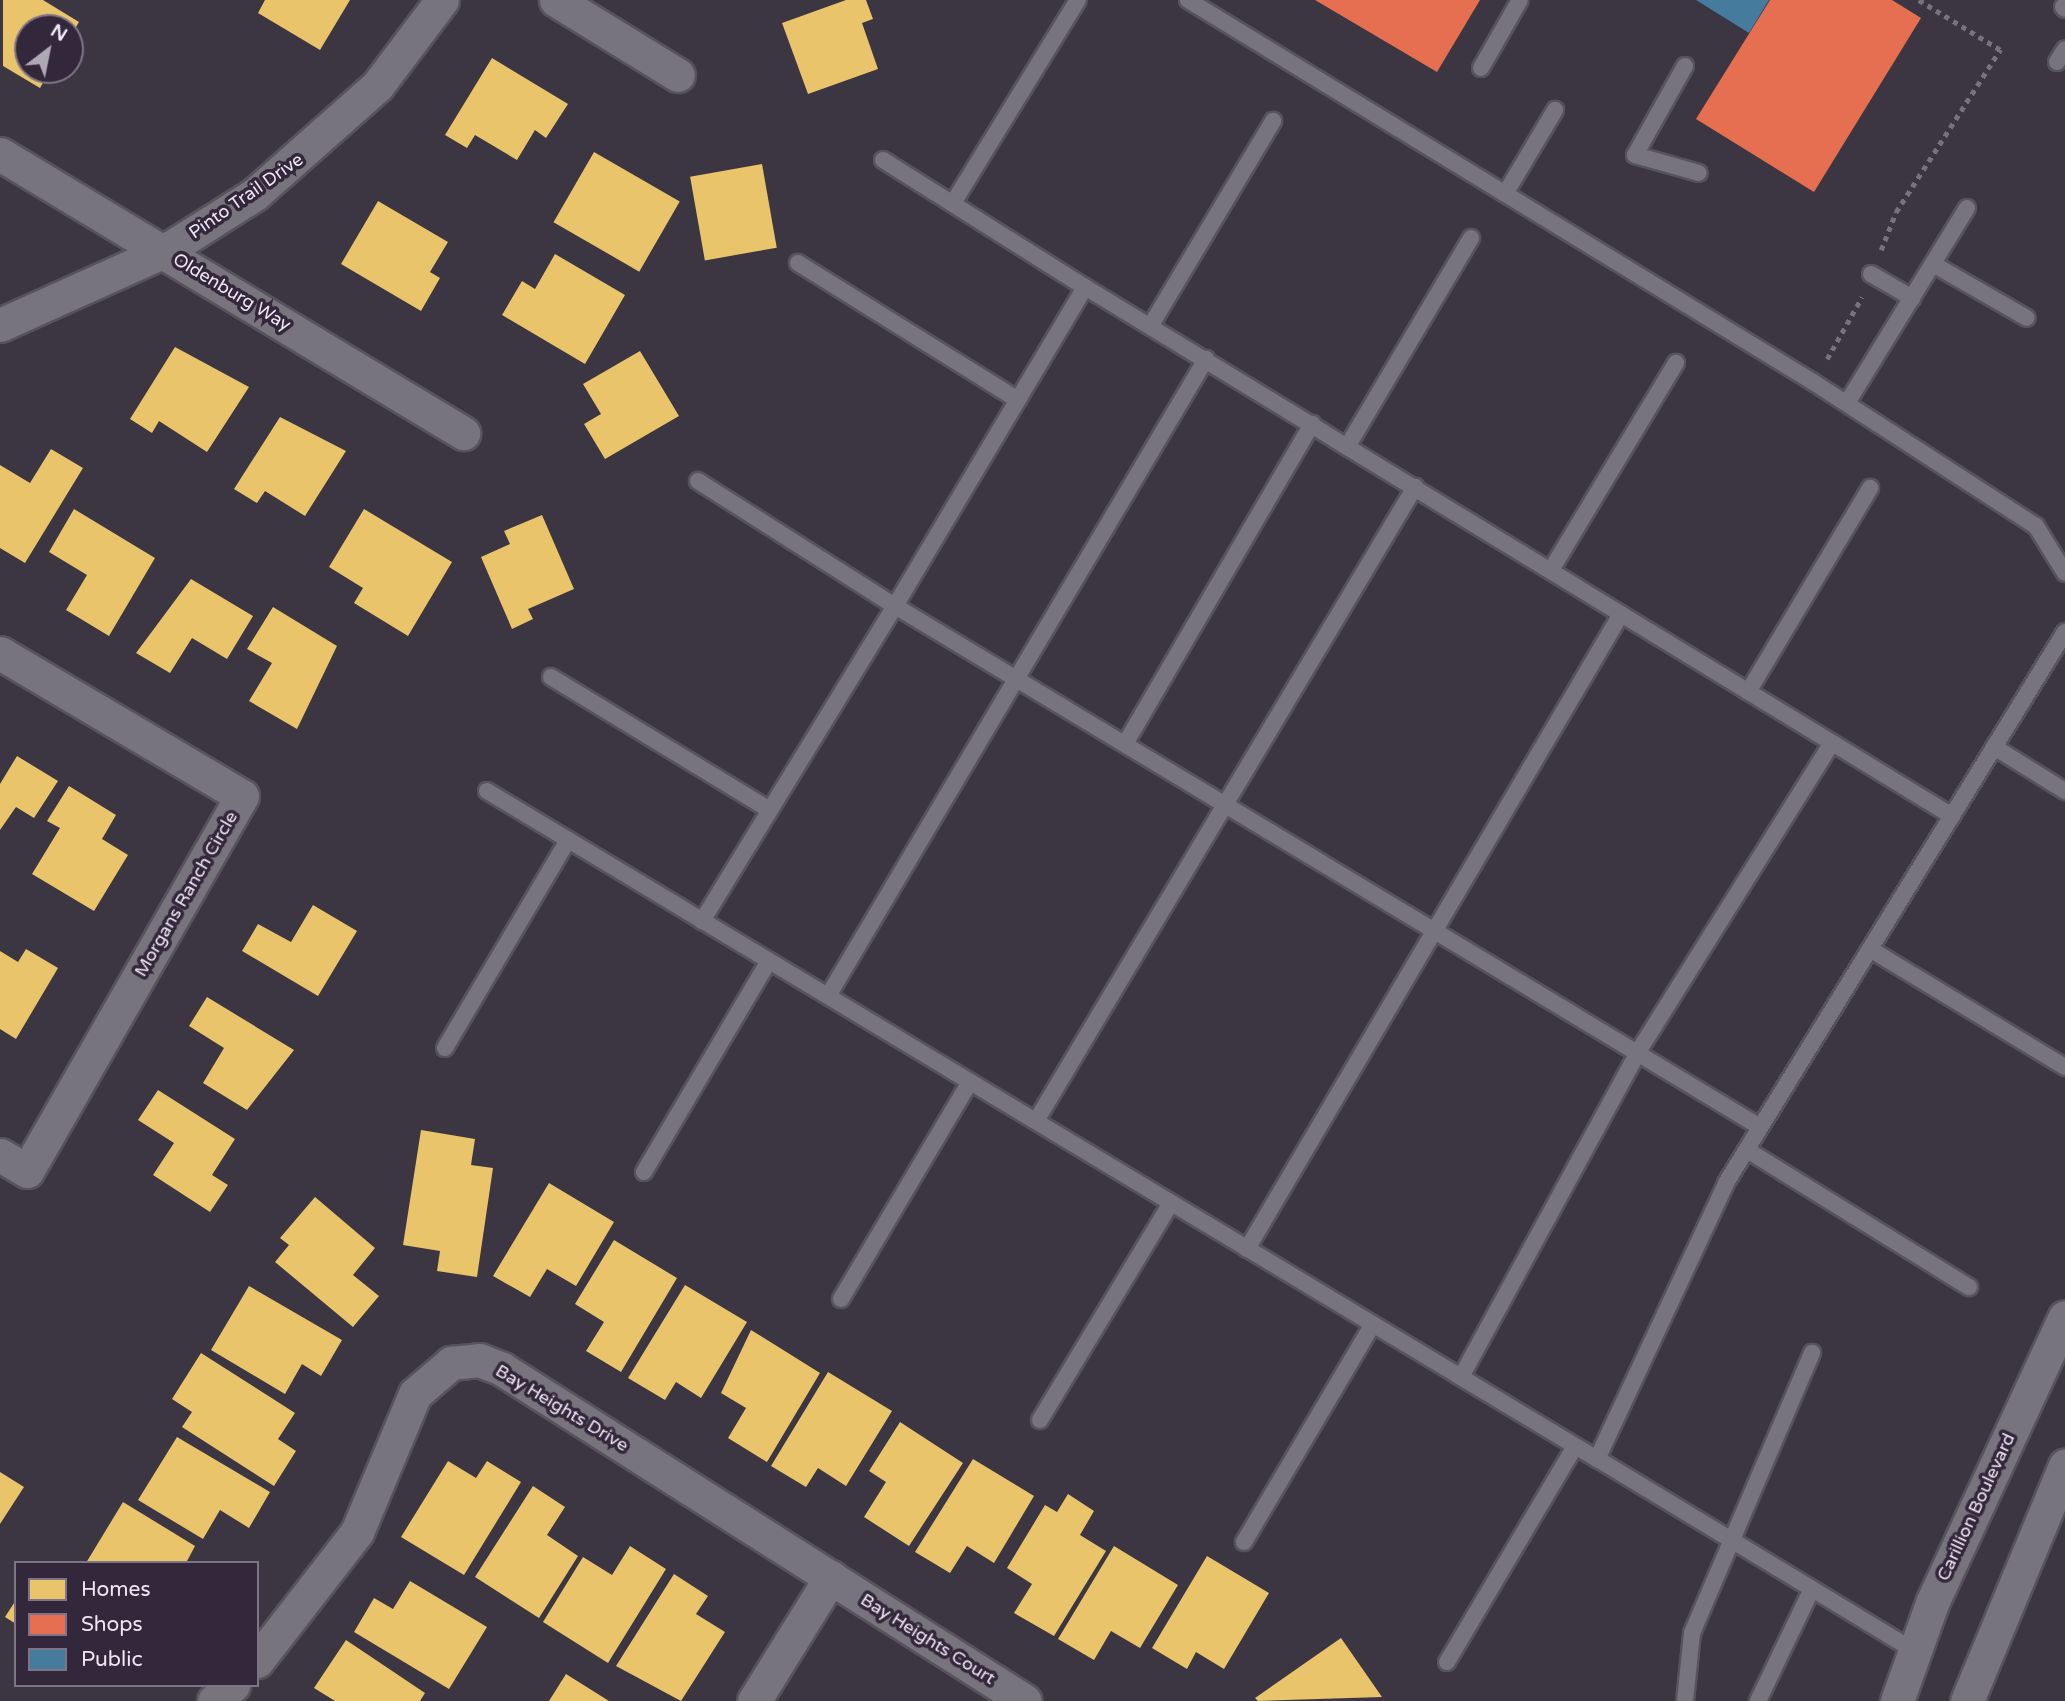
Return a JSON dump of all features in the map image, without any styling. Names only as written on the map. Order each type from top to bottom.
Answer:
[{"type":"street","name":"Pinto Trail Drive","points":[[0,325],[165,251],[255,194],[329,133],[377,85],[442,0]]},
{"type":"street","points":[[556,0],[678,75]]},
{"type":"street","name":"Oldenburg Way","points":[[0,154],[463,433]]},
{"type":"street","name":"Morgans Ranch Circle","points":[[0,653],[242,796],[27,1171],[0,1155]]},
{"type":"street","name":"Carillion Boulevard","points":[[1897,1701],[1913,1650],[2065,1317]]},
{"type":"street","name":"Bay Heights Drive","points":[[259,1659],[327,1578],[377,1493],[415,1394],[451,1363],[479,1360],[502,1368],[831,1577]]},
{"type":"street","points":[[1967,1701],[2065,1466]]},
{"type":"street","points":[[754,1701],[831,1577]]},
{"type":"street","name":"Bay Heights Court","points":[[831,1577],[1025,1701]]},
{"type":"street","points":[[214,1701],[231,1687]]},
{"type":"lane","points":[[953,203],[1078,0]]},
{"type":"lane","points":[[1188,0],[1847,403],[2036,526],[2065,573]]},
{"type":"lane","points":[[1481,68],[1520,0]]},
{"type":"lane","points":[[1685,66],[1635,155],[1699,173]]},
{"type":"lane","points":[[1505,194],[1555,110]]},
{"type":"lane","points":[[1151,325],[1273,121]]},
{"type":"lane","points":[[883,160],[1085,287],[1952,816]]},
{"type":"lane","points":[[1847,403],[1967,208]]},
{"type":"lane","points":[[1347,447],[1471,238]]},
{"type":"lane","points":[[798,263],[1018,400]]},
{"type":"lane","points":[[1933,264],[2027,318]]},
{"type":"lane","points":[[1871,274],[1912,298]]},
{"type":"lane","points":[[702,920],[895,606],[1085,287]]},
{"type":"lane","points":[[828,996],[1019,680],[1206,359]]},
{"type":"lane","points":[[1551,570],[1676,363]]},
{"type":"lane","points":[[1125,744],[1312,424]]},
{"type":"lane","points":[[698,481],[895,606],[1435,927],[1760,1127]]},
{"type":"lane","points":[[1036,1121],[1415,487]]},
{"type":"lane","points":[[1748,692],[1870,488]]},
{"type":"lane","points":[[1247,1249],[1621,614]]},
{"type":"lane","points":[[1597,1459],[1746,1150],[2065,632]]},
{"type":"lane","points":[[551,677],[770,810]]},
{"type":"lane","points":[[1461,1377],[1638,1052],[1831,744]]},
{"type":"lane","points":[[1994,747],[2065,792]]},
{"type":"lane","points":[[487,792],[1913,1650]]},
{"type":"lane","points":[[445,1048],[568,840]]},
{"type":"lane","points":[[1870,949],[2065,1067]]},
{"type":"lane","points":[[644,1172],[769,961]]},
{"type":"lane","points":[[841,1299],[970,1082]]},
{"type":"lane","points":[[1746,1150],[1969,1287]]},
{"type":"lane","points":[[1040,1420],[1171,1203]]},
{"type":"lane","points":[[1244,1542],[1373,1324]]},
{"type":"lane","points":[[1685,1701],[1692,1633],[1812,1353]]},
{"type":"lane","points":[[1447,1662],[1575,1446]]},
{"type":"lane","points":[[1758,1701],[1812,1589]]},
{"type":"path","points":[[1813,382],[1871,274],[1896,212],[2000,50],[1918,0]]},
{"type":"building: Homes","points":[[3,0],[43,0],[66,14],[14,14],[14,73],[3,66]]},
{"type":"building: Homes","points":[[265,0],[350,0],[320,50],[258,13]]},
{"type":"building: Homes","points":[[846,0],[866,0],[873,19],[862,23],[878,69],[808,94],[782,23]]},
{"type":"building: Homes","points":[[492,58],[568,104],[546,138],[535,130],[517,160],[475,135],[467,148],[445,135]]},
{"type":"building: Homes","points":[[594,152],[680,202],[639,272],[554,222]]},
{"type":"building: Homes","points":[[762,164],[777,248],[705,260],[690,177]]},
{"type":"building: Homes","points":[[378,201],[448,242],[430,272],[440,278],[421,311],[341,264]]},
{"type":"building: Homes","points":[[555,254],[625,295],[585,364],[502,315],[522,281],[535,289]]},
{"type":"building: Homes","points":[[175,347],[249,387],[207,452],[159,421],[152,433],[130,419]]},
{"type":"building: Homes","points":[[640,351],[679,416],[605,459],[584,424],[601,414],[583,384]]},
{"type":"building: Homes","points":[[280,417],[346,451],[305,516],[265,491],[257,503],[234,489]]},
{"type":"building: Homes","points":[[51,449],[83,468],[25,563],[0,548],[0,465],[30,483]]},
{"type":"building: Homes","points":[[74,509],[155,558],[109,636],[66,610],[87,575],[49,552]]},
{"type":"building: Homes","points":[[364,509],[452,562],[408,636],[354,603],[363,588],[329,567]]},
{"type":"building: Homes","points":[[542,515],[574,589],[528,609],[533,619],[512,629],[481,557],[510,544],[504,531]]},
{"type":"building: Homes","points":[[191,579],[253,616],[227,659],[192,638],[170,673],[136,653]]},
{"type":"building: Homes","points":[[273,607],[337,646],[297,729],[249,701],[272,663],[247,649]]},
{"type":"building: Homes","points":[[17,756],[58,781],[34,818],[16,807],[0,830],[0,784]]},
{"type":"building: Homes","points":[[69,786],[116,815],[102,839],[128,855],[94,911],[32,874],[60,828],[47,821]]},
{"type":"building: Homes","points":[[313,905],[357,931],[318,996],[242,951],[258,924],[291,942]]},
{"type":"building: Homes","points":[[26,949],[58,968],[16,1039],[0,1029],[0,951],[18,962]]},
{"type":"building: Homes","points":[[207,997],[294,1050],[247,1110],[203,1083],[224,1048],[189,1026]]},
{"type":"building: Homes","points":[[158,1090],[235,1139],[212,1175],[228,1185],[210,1212],[153,1175],[174,1143],[138,1120]]},
{"type":"building: Homes","points":[[421,1130],[475,1139],[471,1165],[493,1168],[477,1277],[437,1271],[440,1251],[403,1245]]},
{"type":"building: Homes","points":[[549,1183],[614,1222],[576,1286],[547,1269],[530,1297],[493,1276]]},
{"type":"building: Homes","points":[[315,1197],[375,1248],[353,1275],[379,1296],[353,1327],[275,1262],[289,1245],[280,1238]]},
{"type":"building: Homes","points":[[614,1240],[677,1278],[621,1372],[586,1351],[604,1322],[575,1304]]},
{"type":"building: Homes","points":[[685,1285],[747,1322],[701,1398],[676,1382],[665,1400],[628,1378]]},
{"type":"building: Homes","points":[[249,1286],[342,1340],[321,1376],[302,1364],[285,1394],[211,1350]]},
{"type":"building: Homes","points":[[751,1330],[820,1373],[767,1462],[728,1438],[746,1408],[721,1393]]},
{"type":"building: Homes","points":[[201,1353],[295,1413],[278,1439],[296,1451],[274,1486],[182,1427],[192,1412],[172,1399]]},
{"type":"building: Homes","points":[[828,1372],[892,1411],[846,1486],[818,1468],[806,1487],[771,1466]]},
{"type":"building: Homes","points":[[900,1422],[963,1463],[909,1546],[864,1517],[886,1482],[869,1471]]},
{"type":"building: Homes","points":[[177,1437],[270,1492],[249,1528],[220,1510],[203,1539],[138,1500]]},
{"type":"building: Homes","points":[[973,1459],[1034,1496],[994,1563],[967,1546],[950,1573],[915,1552]]},
{"type":"building: Homes","points":[[448,1461],[476,1478],[487,1461],[521,1482],[464,1575],[401,1537]]},
{"type":"building: Homes","points":[[0,1472],[24,1487],[0,1524]]},
{"type":"building: Homes","points":[[533,1486],[565,1507],[547,1535],[578,1556],[539,1618],[475,1577]]},
{"type":"building: Homes","points":[[1068,1494],[1094,1511],[1080,1535],[1106,1551],[1054,1636],[1014,1613],[1032,1584],[1007,1568],[1045,1505],[1057,1512]]},
{"type":"building: Homes","points":[[123,1502],[195,1546],[187,1561],[87,1561]]},
{"type":"building: Homes","points":[[630,1546],[666,1569],[608,1663],[543,1622],[583,1557],[612,1575]]},
{"type":"building: Homes","points":[[1114,1546],[1178,1585],[1140,1648],[1111,1631],[1094,1660],[1058,1639]]},
{"type":"building: Homes","points":[[1207,1556],[1269,1593],[1224,1669],[1196,1652],[1187,1669],[1152,1648]]},
{"type":"building: Homes","points":[[674,1574],[708,1596],[696,1614],[725,1632],[681,1701],[616,1666]]},
{"type":"building: Homes","points":[[410,1581],[487,1627],[449,1689],[354,1632],[374,1598],[393,1609]]},
{"type":"building: Homes","points":[[14,1603],[14,1623],[5,1617]]},
{"type":"building: Homes","points":[[1341,1638],[1382,1697],[1258,1701],[1255,1698]]},
{"type":"building: Homes","points":[[346,1640],[425,1693],[420,1701],[335,1701],[314,1688]]},
{"type":"building: Homes","points":[[566,1674],[609,1701],[549,1701]]},
{"type":"building: Shops","points":[[1315,0],[1480,0],[1437,72]]},
{"type":"building: Shops","points":[[1770,0],[1892,0],[1921,18],[1814,192],[1696,119]]},
{"type":"building: Public","points":[[1696,0],[1769,0],[1749,33]]}]
